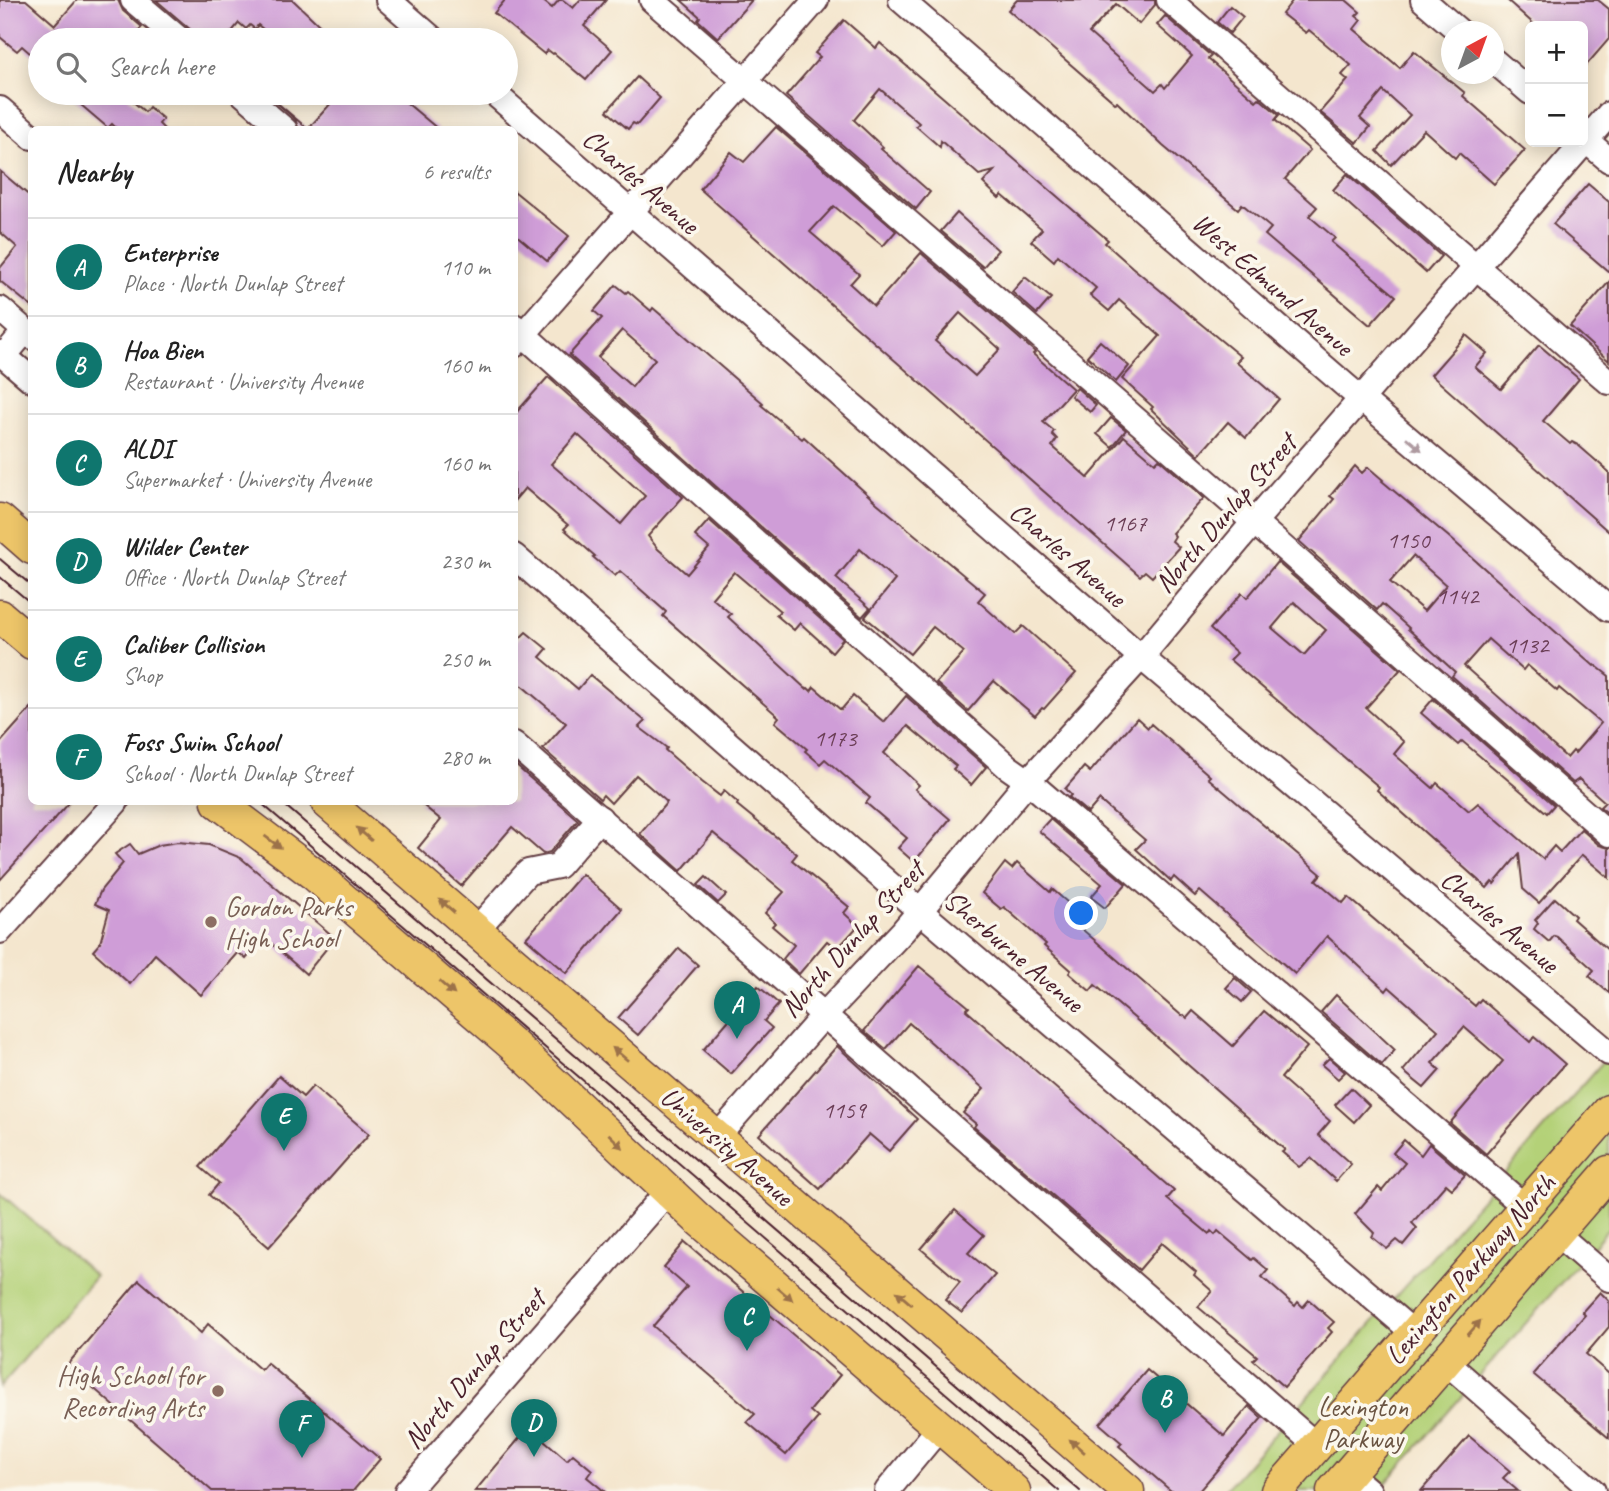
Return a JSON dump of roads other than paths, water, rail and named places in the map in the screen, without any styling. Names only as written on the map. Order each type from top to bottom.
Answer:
[{"type":"main road","points":[[0,616],[28,640]]},
{"type":"main road","points":[[222,805],[315,875],[514,1045],[668,1191],[940,1427],[996,1486]]},
{"type":"main road","name":"University Avenue","points":[[330,805],[1128,1491]]},
{"type":"main road","name":"Lexington Parkway North","points":[[1277,1491],[1609,1111]]},
{"type":"main road","name":"Lexington Parkway North","points":[[1350,1485],[1444,1361],[1609,1172]]},
{"type":"street","points":[[133,0],[166,28]]},
{"type":"street","points":[[388,0],[420,28]]},
{"type":"street","points":[[652,0],[1609,834]]},
{"type":"street","points":[[816,0],[631,212],[518,335],[998,758],[1524,1206]]},
{"type":"street","name":"West Edmund Avenue","points":[[901,0],[1609,609]]},
{"type":"street","points":[[1169,0],[1609,382]]},
{"type":"street","points":[[1423,0],[1447,21]]},
{"type":"street","points":[[1504,70],[1525,88]]},
{"type":"street","points":[[256,105],[280,126]]},
{"type":"street","name":"Charles Avenue","points":[[508,105],[1141,657],[1609,1053]]},
{"type":"street","points":[[0,109],[28,134]]},
{"type":"street","name":"North Dunlap Street","points":[[1588,135],[1609,114]]},
{"type":"street","points":[[1588,142],[1609,160]]},
{"type":"street","name":"North Dunlap Street","points":[[717,1137],[920,911],[1028,781],[1141,657],[1577,147]]},
{"type":"street","points":[[0,309],[28,334],[2,354],[28,377]]},
{"type":"street","name":"Sherburne Avenue","points":[[518,559],[920,911],[1414,1332]]},
{"type":"street","points":[[518,747],[1317,1446]]},
{"type":"street","points":[[0,931],[113,805]]},
{"type":"street","points":[[476,930],[528,872],[558,866],[600,818]]},
{"type":"street","name":"North Dunlap Street","points":[[407,1491],[668,1191]]},
{"type":"street","points":[[1556,1233],[1609,1279]]},
{"type":"street","points":[[1444,1361],[1594,1491]]},
{"type":"street","points":[[887,1491],[940,1427]]},
{"type":"tram line","points":[[0,559],[28,583]]},
{"type":"tram line","points":[[0,577],[28,601]]},
{"type":"tram line","points":[[263,805],[1059,1491]]},
{"type":"tram line","points":[[284,805],[1080,1491]]},
{"type":"place","name":"Gordon Parks High School","points":[[211,922]]},
{"type":"place","name":"Enterprise","points":[[737,1039]]},
{"type":"place","name":"Caliber Collision","points":[[284,1151]]},
{"type":"place","name":"ALDI","points":[[747,1351]]},
{"type":"place","name":"High School for Recording Arts","points":[[218,1391]]},
{"type":"place","name":"Hoa Bien","points":[[1165,1433]]},
{"type":"place","name":"Wilder Center","points":[[534,1457]]},
{"type":"place","name":"Foss Swim School","points":[[302,1458]]},
{"type":"park label","name":"Lexington Parkway","points":[[1363,1422]]}]
